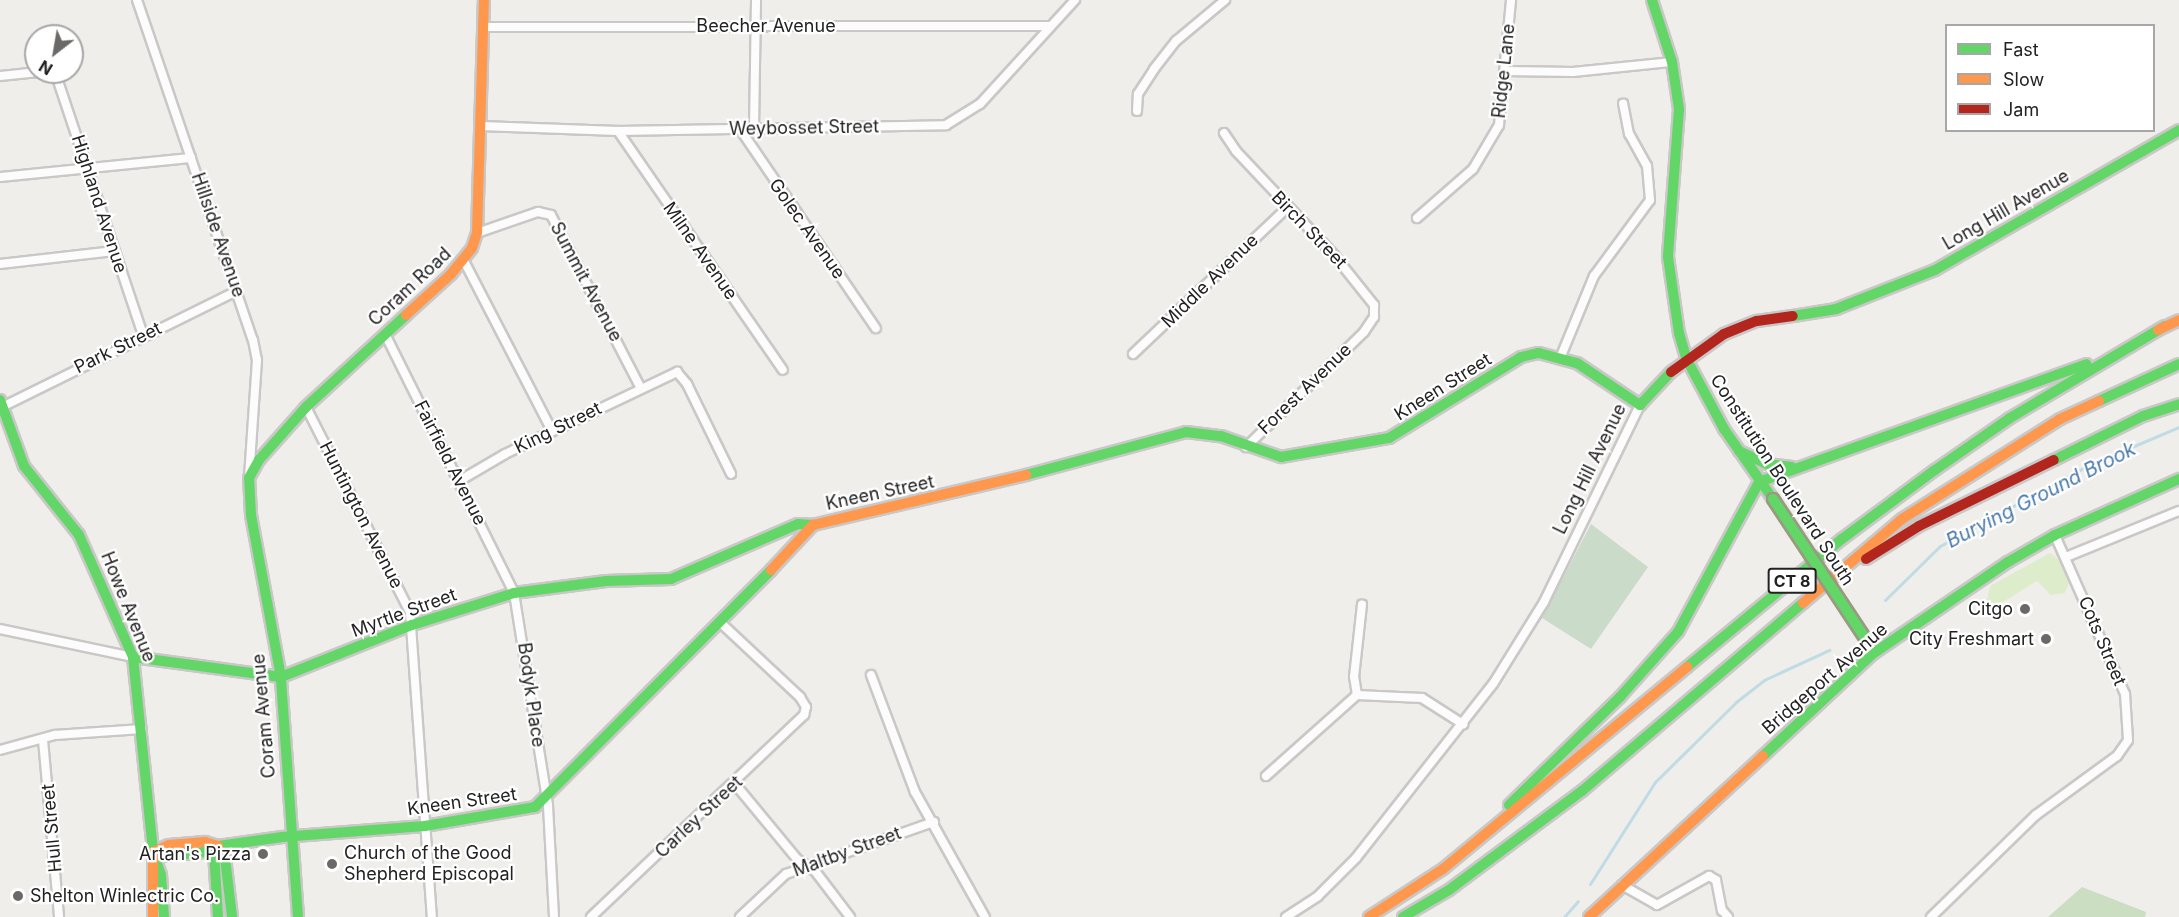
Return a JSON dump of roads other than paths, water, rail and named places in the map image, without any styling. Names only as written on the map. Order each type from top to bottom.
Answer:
[{"type":"main road","name":"Coram Road","points":[[249,478],[259,460],[306,407],[464,261],[477,233],[484,0]]},
{"type":"main road","name":"Constitution Boulevard South","points":[[1653,0],[1672,62],[1679,126],[1669,284],[1686,358],[1739,451],[1874,653]]},
{"type":"main road","name":"Long Hill Avenue","points":[[1640,405],[1660,380],[1686,358],[1724,334],[1757,321],[1836,309],[1935,270],[2179,130]]},
{"type":"main road","name":"CT 8","points":[[1369,917],[1443,869],[1852,532],[2010,418],[2165,326],[2179,320]]},
{"type":"main road","points":[[1443,869],[1620,697],[1678,632],[1760,482],[2049,379],[2165,326]]},
{"type":"main road","name":"Kneen Street","points":[[153,852],[170,845],[205,842],[218,846],[290,836],[425,826],[535,807],[721,623],[813,525],[943,497],[1186,432],[1221,436],[1246,447],[1281,457],[1389,438],[1521,357],[1539,353],[1561,356],[1640,405]]},
{"type":"main road","name":"CT 8","points":[[1403,917],[1449,890],[1555,812],[1902,519],[1980,467],[2060,419],[2179,364]]},
{"type":"main road","points":[[1817,592],[1919,526],[2144,416],[2179,404]]},
{"type":"main road","name":"Howe Avenue","points":[[0,405],[24,466],[79,535],[134,657],[153,852],[153,917]]},
{"type":"main road","points":[[1739,451],[1767,464],[1800,466]]},
{"type":"main road","name":"Coram Avenue","points":[[249,478],[249,503],[281,676],[290,836],[298,917]]},
{"type":"main road","name":"Bridgeport Avenue","points":[[1589,917],[1874,653],[1966,588],[2055,535],[2179,479]]},
{"type":"main road","name":"Myrtle Street","points":[[134,657],[281,676],[412,625],[514,593],[606,580],[670,579],[692,573],[798,524],[813,525]]},
{"type":"main road","points":[[218,917],[214,852],[218,846],[225,858],[232,917]]},
{"type":"main road","name":"Howe Avenue","points":[[153,852],[161,875],[164,917]]},
{"type":"street","name":"Hillside Avenue","points":[[137,0],[237,291],[257,360],[249,478]]},
{"type":"street","points":[[754,129],[756,0]]},
{"type":"street","name":"Weybosset Street","points":[[481,126],[618,131],[946,125],[980,104],[1075,0]]},
{"type":"street","points":[[1137,111],[1138,94],[1154,69],[1183,34],[1225,0]]},
{"type":"street","name":"Ridge Lane","points":[[1417,218],[1473,169],[1499,125],[1511,0]]},
{"type":"street","name":"Beecher Avenue","points":[[483,27],[1050,26]]},
{"type":"street","points":[[1505,71],[1574,72],[1672,62]]},
{"type":"street","points":[[0,76],[24,73]]},
{"type":"street","name":"Highland Avenue","points":[[59,84],[143,335]]},
{"type":"street","points":[[1561,356],[1594,276],[1650,200],[1647,166],[1629,134],[1623,104]]},
{"type":"street","name":"Golec Avenue","points":[[740,129],[876,328]]},
{"type":"street","name":"Milne Avenue","points":[[618,131],[783,370]]},
{"type":"street","name":"Birch Street","points":[[1224,133],[1287,208],[1365,290],[1374,305],[1374,317],[1364,332]]},
{"type":"street","points":[[0,177],[191,158]]},
{"type":"street","name":"Middle Avenue","points":[[1133,354],[1287,208]]},
{"type":"street","name":"Summit Avenue","points":[[477,233],[538,212],[550,215],[640,387]]},
{"type":"street","points":[[0,264],[114,251]]},
{"type":"street","points":[[464,261],[552,430]]},
{"type":"street","name":"Park Street","points":[[0,405],[237,291]]},
{"type":"street","name":"Forest Avenue","points":[[1246,447],[1364,332]]},
{"type":"street","name":"Fairfield Avenue","points":[[385,334],[514,593]]},
{"type":"street","name":"King Street","points":[[459,481],[552,430],[658,378],[677,372],[683,377],[731,474]]},
{"type":"street","name":"Long Hill Avenue","points":[[1286,917],[1334,882],[1493,684],[1544,602],[1640,405]]},
{"type":"street","name":"Huntington Avenue","points":[[306,407],[410,612],[432,917]]},
{"type":"street","points":[[2066,557],[2179,511]]},
{"type":"street","name":"Cots Street","points":[[1931,917],[2036,815],[2123,750],[2130,729],[2125,694],[2055,535]]},
{"type":"street","name":"Bodyk Place","points":[[514,593],[547,797],[554,917]]},
{"type":"street","points":[[1357,695],[1354,677],[1362,604]]},
{"type":"street","name":"Carley Street","points":[[591,917],[735,784],[804,715],[806,707],[801,697],[721,623]]},
{"type":"street","name":"Myrtle Street","points":[[0,629],[134,657]]},
{"type":"street","points":[[871,675],[902,760],[981,915]]},
{"type":"street","points":[[1266,776],[1357,695],[1422,698],[1462,724]]},
{"type":"street","points":[[0,750],[55,735],[141,729]]},
{"type":"street","name":"Hull Street","points":[[43,740],[59,917]]},
{"type":"street","points":[[735,784],[797,859],[809,865],[850,917]]},
{"type":"street","name":"Maltby Street","points":[[740,917],[786,874],[934,822]]},
{"type":"street","points":[[1622,885],[1657,905],[1709,876],[1716,880],[1722,910],[1728,917]]},
{"type":"waterway","name":"Burying Ground Brook","points":[[1885,600],[1940,546],[2087,466],[2179,427]]},
{"type":"waterway","name":"Burying Ground Brook","points":[[1590,884],[1655,782],[1736,702],[1764,680],[1829,650]]},
{"type":"waterway","points":[[1564,917],[1578,901]]},
{"type":"place","name":"Citgo","points":[[2025,609]]},
{"type":"place","name":"City Freshmart","points":[[2046,639]]},
{"type":"place","name":"Artan's Pizza","points":[[263,854]]},
{"type":"place","name":"Church of the Good Shepherd Episcopal","points":[[332,864]]},
{"type":"place","name":"Shelton Winlectric Co.","points":[[18,896]]}]
